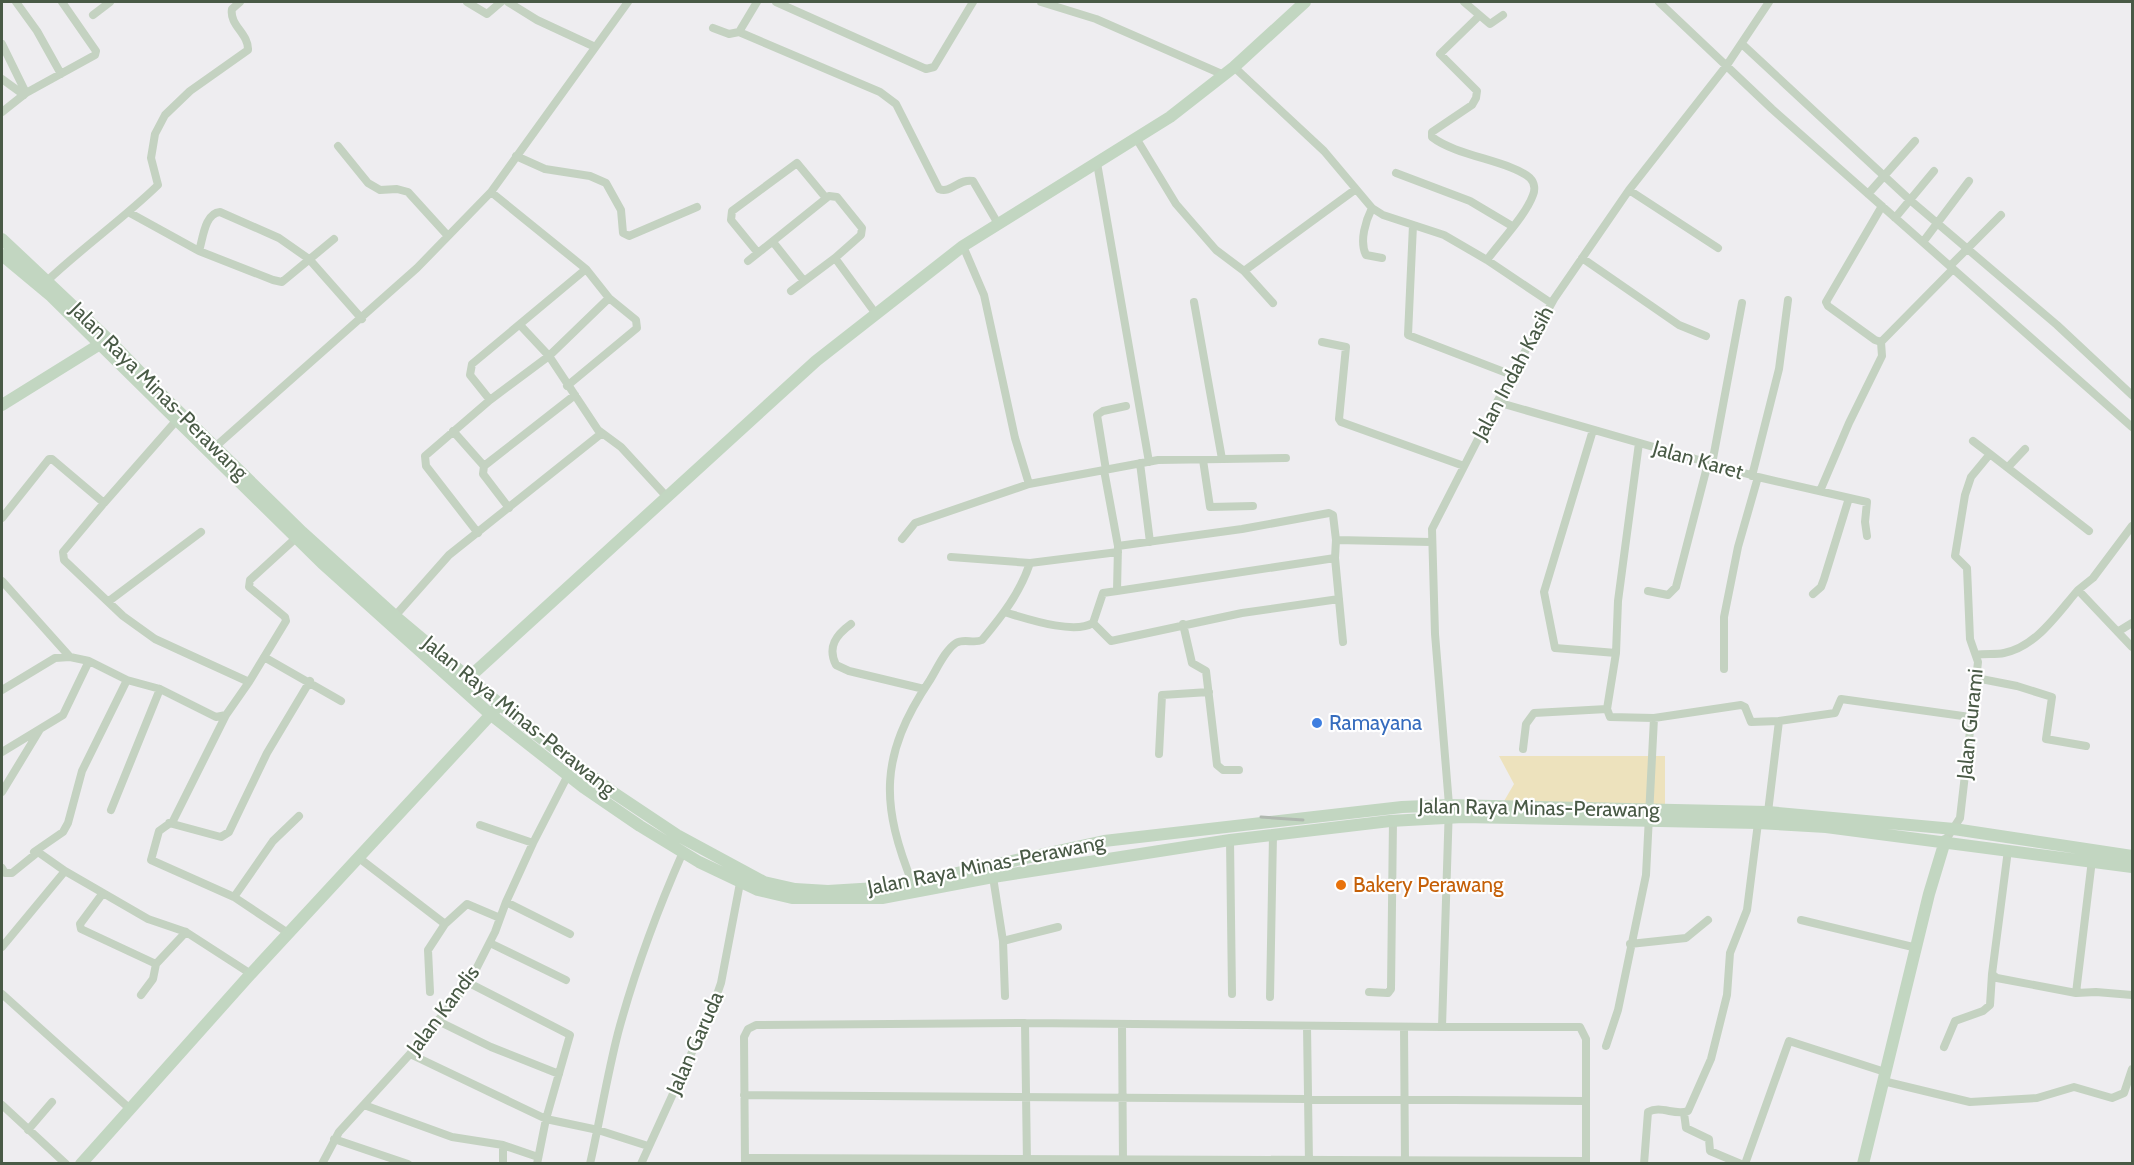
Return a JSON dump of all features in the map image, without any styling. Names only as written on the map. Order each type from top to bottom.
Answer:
[{"type":"main road","points":[[465,682],[816,361],[997,222],[1170,117],[1229,71],[1305,2]]},
{"type":"main road","name":"Jalan Raya Minas-Perawang","points":[[2,239],[46,281],[176,421],[296,538],[465,682],[501,705],[614,793],[677,835],[764,882],[795,889],[828,891],[914,888],[1230,840],[1449,811]]},
{"type":"main road","name":"Jalan Raya Minas-Perawang","points":[[2,255],[104,342],[314,543],[465,682],[490,714],[568,775],[683,852],[740,883],[758,890],[792,898],[882,898],[1104,841],[1402,807],[1449,811],[1649,816],[1826,827],[2133,867]]},
{"type":"main road","points":[[2,405],[104,342]]},
{"type":"main road","points":[[81,1164],[288,933],[490,714],[501,705]]},
{"type":"main road","name":"Jalan Raya Minas-Perawang","points":[[1649,816],[1768,812],[1954,829],[2133,856]]},
{"type":"main road","points":[[1863,1164],[1929,894],[1945,841]]},
{"type":"street","points":[[16,2],[37,31],[61,74]]},
{"type":"street","points":[[2,112],[25,94],[96,52],[62,2]]},
{"type":"street","points":[[93,15],[110,2]]},
{"type":"street","points":[[46,281],[75,254],[130,213],[158,184],[151,158],[155,134],[165,115],[190,91],[248,50],[248,44],[231,17],[232,9],[240,2]]},
{"type":"street","points":[[467,2],[487,14],[501,2]]},
{"type":"street","points":[[508,2],[537,20],[593,46]]},
{"type":"street","points":[[215,447],[362,319],[491,192],[593,46],[628,2]]},
{"type":"street","points":[[739,32],[757,2]]},
{"type":"street","points":[[776,2],[927,69],[934,67],[973,2]]},
{"type":"street","points":[[1041,2],[1096,20],[1229,71],[1323,152],[1372,208],[1383,215],[1444,236],[1487,260],[1551,303]]},
{"type":"street","points":[[1464,2],[1478,17],[1493,24],[1503,15]]},
{"type":"street","points":[[1659,2],[1868,194],[2133,427]]},
{"type":"street","name":"Jalan Indah Kasih","points":[[1442,1028],[1449,811],[1435,634],[1431,542],[1437,517],[1551,303],[1629,190],[1727,65],[1769,2]]},
{"type":"street","points":[[1478,17],[1440,54],[1477,91],[1476,98],[1472,105],[1432,132],[1432,137],[1467,154],[1518,171],[1531,179],[1534,185],[1532,199],[1487,260]]},
{"type":"street","points":[[713,28],[729,34],[739,32],[880,92],[896,104],[939,189],[947,190],[963,181],[973,182],[997,222]]},
{"type":"street","points":[[2,44],[25,94]]},
{"type":"street","points":[[1742,44],[1910,200],[1969,247],[2133,395]]},
{"type":"street","points":[[2,79],[25,94]]},
{"type":"street","points":[[1136,138],[1176,204],[1216,250],[1244,271],[1274,303]]},
{"type":"street","points":[[1868,194],[1916,141]]},
{"type":"street","points":[[338,146],[369,183],[380,190],[397,189],[408,192],[448,236]]},
{"type":"street","points":[[516,156],[545,169],[590,176],[606,183],[621,210],[623,233],[629,236],[698,207]]},
{"type":"street","points":[[758,254],[731,220],[732,211],[797,163],[826,198]]},
{"type":"street","points":[[1097,163],[1144,463],[1150,542]]},
{"type":"street","points":[[1895,218],[1934,171]]},
{"type":"street","points":[[1396,173],[1470,201],[1512,226]]},
{"type":"street","points":[[1923,242],[1969,181]]},
{"type":"street","points":[[1244,271],[1356,189]]},
{"type":"street","points":[[1629,190],[1718,248]]},
{"type":"street","points":[[491,192],[586,269],[609,298],[636,320],[637,328],[567,386]]},
{"type":"street","points":[[748,261],[826,198],[837,197],[862,228],[861,235],[791,291]]},
{"type":"street","points":[[1881,342],[1828,306],[1826,302],[1882,206]]},
{"type":"street","points":[[1372,208],[1366,222],[1363,250],[1366,255],[1382,258]]},
{"type":"street","points":[[199,251],[210,216],[220,212],[279,238],[309,260],[362,319]]},
{"type":"street","points":[[130,213],[199,251],[277,282],[286,280],[334,238]]},
{"type":"street","points":[[1820,491],[1849,423],[1882,356],[1881,342],[2001,215]]},
{"type":"street","points":[[1413,225],[1408,335],[1512,375]]},
{"type":"street","points":[[773,242],[804,281]]},
{"type":"street","points":[[963,246],[984,295],[1015,438],[1029,484]]},
{"type":"street","points":[[835,258],[876,314]]},
{"type":"street","points":[[1582,258],[1679,325],[1706,336]]},
{"type":"street","points":[[490,400],[470,375],[470,368],[476,358],[520,325],[586,269]]},
{"type":"street","points":[[477,533],[424,460],[425,456],[490,400],[549,356],[609,298]]},
{"type":"street","points":[[1724,669],[1724,617],[1779,369],[1788,300]]},
{"type":"street","points":[[1194,302],[1222,459]]},
{"type":"street","points":[[1648,591],[1668,595],[1676,587],[1710,464],[1742,303]]},
{"type":"street","points":[[520,325],[549,356],[592,423],[621,447],[667,497]]},
{"type":"street","points":[[1322,342],[1347,347],[1339,419],[1341,423],[1464,466]]},
{"type":"street","points":[[509,508],[483,474],[484,466],[575,395]]},
{"type":"street","name":"Jalan Karet","points":[[1497,402],[1755,477],[1868,503],[1865,522],[1867,536]]},
{"type":"street","points":[[1117,591],[1118,549],[1097,415],[1103,411],[1126,406]]},
{"type":"street","points":[[176,421],[104,503],[62,556],[123,616],[155,639],[249,682]]},
{"type":"street","points":[[1593,430],[1544,592],[1544,601],[1555,648],[1616,653]]},
{"type":"street","points":[[453,431],[484,466]]},
{"type":"street","points":[[395,616],[448,555],[602,433]]},
{"type":"street","points":[[1973,441],[2009,466],[2089,531]]},
{"type":"street","points":[[1639,443],[1618,601],[1616,653],[1607,709],[1610,717],[1615,719],[1654,718],[1741,705],[1745,707],[1751,722],[1779,721],[1835,713],[1841,699],[1970,717]]},
{"type":"street","points":[[2009,466],[2025,450]]},
{"type":"street","name":"Jalan Gurami","points":[[1945,841],[1958,825],[1963,803],[1970,717],[1976,678],[1976,655],[1970,639],[1967,568],[1955,556],[1965,495],[1971,477],[1990,454]]},
{"type":"street","points":[[902,539],[915,523],[1029,484],[1144,463],[1286,458]]},
{"type":"street","points":[[2,518],[48,459],[52,459],[104,503]]},
{"type":"street","points":[[1203,460],[1210,507],[1253,506]]},
{"type":"street","points":[[1813,594],[1821,587],[1824,579],[1849,498]]},
{"type":"street","points":[[951,557],[1030,563],[1150,542],[1242,530],[1329,513],[1333,515],[1336,540],[1335,558],[1343,642]]},
{"type":"street","points":[[1976,655],[2004,653],[2025,645],[2053,619],[2078,590],[2093,578],[2133,526]]},
{"type":"street","points":[[109,601],[201,532]]},
{"type":"street","points":[[288,933],[234,897],[154,864],[150,855],[159,831],[169,824],[226,715],[286,621],[285,617],[249,587],[250,580],[296,538]]},
{"type":"street","points":[[1336,540],[1431,542]]},
{"type":"street","points":[[1093,623],[1103,593],[1335,558]]},
{"type":"street","points":[[914,888],[897,839],[888,791],[889,774],[900,735],[924,689],[953,645],[962,640],[980,642],[1023,583],[1030,563]]},
{"type":"street","points":[[2,581],[70,657]]},
{"type":"street","points":[[2078,590],[2133,647]]},
{"type":"street","points":[[1093,623],[1112,641],[1183,624],[1339,599]]},
{"type":"street","points":[[1004,612],[1042,623],[1079,628],[1093,623]]},
{"type":"street","points":[[2119,632],[2133,623]]},
{"type":"street","points":[[851,624],[837,637],[832,647],[836,665],[849,671],[924,689]]},
{"type":"street","points":[[1183,624],[1192,663],[1206,669],[1217,765],[1223,771],[1239,770]]},
{"type":"street","points":[[2,690],[54,658],[70,657],[89,661],[127,680],[160,689],[216,717],[226,715]]},
{"type":"street","points":[[264,657],[310,681],[341,701]]},
{"type":"street","points":[[2,752],[63,715],[89,661]]},
{"type":"street","points":[[1976,678],[1999,681],[2052,697],[2046,739],[2086,746]]},
{"type":"street","points":[[2,868],[5,873],[12,873],[34,852],[63,832],[69,823],[82,771],[127,680]]},
{"type":"street","points":[[169,824],[221,837],[229,832],[267,753],[310,681]]},
{"type":"street","points":[[111,810],[160,689]]},
{"type":"street","points":[[1159,754],[1162,695],[1209,692]]},
{"type":"street","points":[[1523,749],[1526,724],[1534,713],[1607,709]]},
{"type":"street","points":[[1606,1046],[1618,1010],[1646,875],[1654,718]]},
{"type":"street","points":[[1768,812],[1779,721]]},
{"type":"street","points":[[2,792],[40,729]]},
{"type":"street","name":"Jalan Kandis","points":[[322,1164],[334,1139],[410,1054],[468,984],[490,943],[533,843],[568,775]]},
{"type":"street","points":[[234,897],[273,841],[299,816]]},
{"type":"street","points":[[1370,992],[1388,993],[1391,989],[1393,820]]},
{"type":"street","points":[[1644,1164],[1648,1112],[1657,1109],[1684,1113],[1692,1106],[1715,1044],[1727,994],[1730,954],[1747,910],[1758,823]]},
{"type":"street","points":[[480,825],[533,843]]},
{"type":"street","points":[[1270,997],[1273,835]]},
{"type":"street","points":[[1230,840],[1232,994]]},
{"type":"street","points":[[1944,1047],[1955,1021],[1983,1011],[1990,1005],[2008,850]]},
{"type":"street","points":[[34,852],[38,852],[65,871],[148,919],[186,932],[251,974]]},
{"type":"street","points":[[590,1164],[618,1035],[640,959],[656,914],[683,852]]},
{"type":"street","points":[[359,858],[445,924]]},
{"type":"street","points":[[2076,993],[2092,860]]},
{"type":"street","points":[[2,947],[65,871]]},
{"type":"street","points":[[993,877],[1003,941],[1005,996]]},
{"type":"street","name":"Jalan Garuda","points":[[641,1164],[713,1006],[721,983],[740,883]]},
{"type":"street","points":[[103,893],[80,924],[81,929],[156,964]]},
{"type":"street","points":[[506,902],[570,934]]},
{"type":"street","points":[[430,992],[428,950],[445,924],[467,904],[500,918]]},
{"type":"street","points":[[1630,944],[1686,938],[1701,929],[1708,920]]},
{"type":"street","points":[[1801,920],[1917,948]]},
{"type":"street","points":[[1003,941],[1058,927]]},
{"type":"street","points":[[141,995],[153,979],[156,964],[186,932]]},
{"type":"street","points":[[490,943],[566,980]]},
{"type":"street","points":[[1992,974],[1997,978],[2076,993],[2133,995]]},
{"type":"street","points":[[364,1105],[452,1137],[503,1145],[538,1160],[546,1119],[570,1040],[567,1033],[468,984]]},
{"type":"street","points":[[2,994],[129,1108]]},
{"type":"street","points":[[438,1021],[498,1050],[559,1074]]},
{"type":"street","points":[[1024,1023],[1027,1161]]},
{"type":"street","points":[[1024,1023],[1442,1028],[1580,1027],[1586,1039],[1586,1162],[745,1161],[744,1038],[748,1029],[756,1025],[1024,1023]]},
{"type":"street","points":[[1122,1024],[1123,1161]]},
{"type":"street","points":[[1307,1026],[1309,1162]]},
{"type":"street","points":[[1404,1027],[1405,1162]]},
{"type":"street","points":[[1684,1113],[1686,1128],[1709,1139],[1710,1151],[1743,1164],[1789,1041],[1884,1076],[1970,1102],[2037,1098],[2074,1088],[2112,1098],[2124,1093],[2133,1069]]},
{"type":"street","points":[[410,1054],[546,1119],[598,1130],[648,1146]]},
{"type":"street","points":[[744,1095],[1308,1097],[1586,1101]]},
{"type":"street","points":[[28,1130],[52,1102]]},
{"type":"street","points":[[2,1105],[66,1164]]},
{"type":"street","points":[[334,1139],[408,1164]]},
{"type":"street","points":[[503,1145],[503,1164]]},
{"type":"shaded area","points":[[1499,756],[1665,756],[1665,813],[1500,808],[1514,784]]},
{"type":"railway","points":[[1261,817],[1303,820]]},
{"type":"place","name":"Ramayana","points":[[1317,723]]},
{"type":"place","name":"Bakery Perawang","points":[[1341,885]]}]
